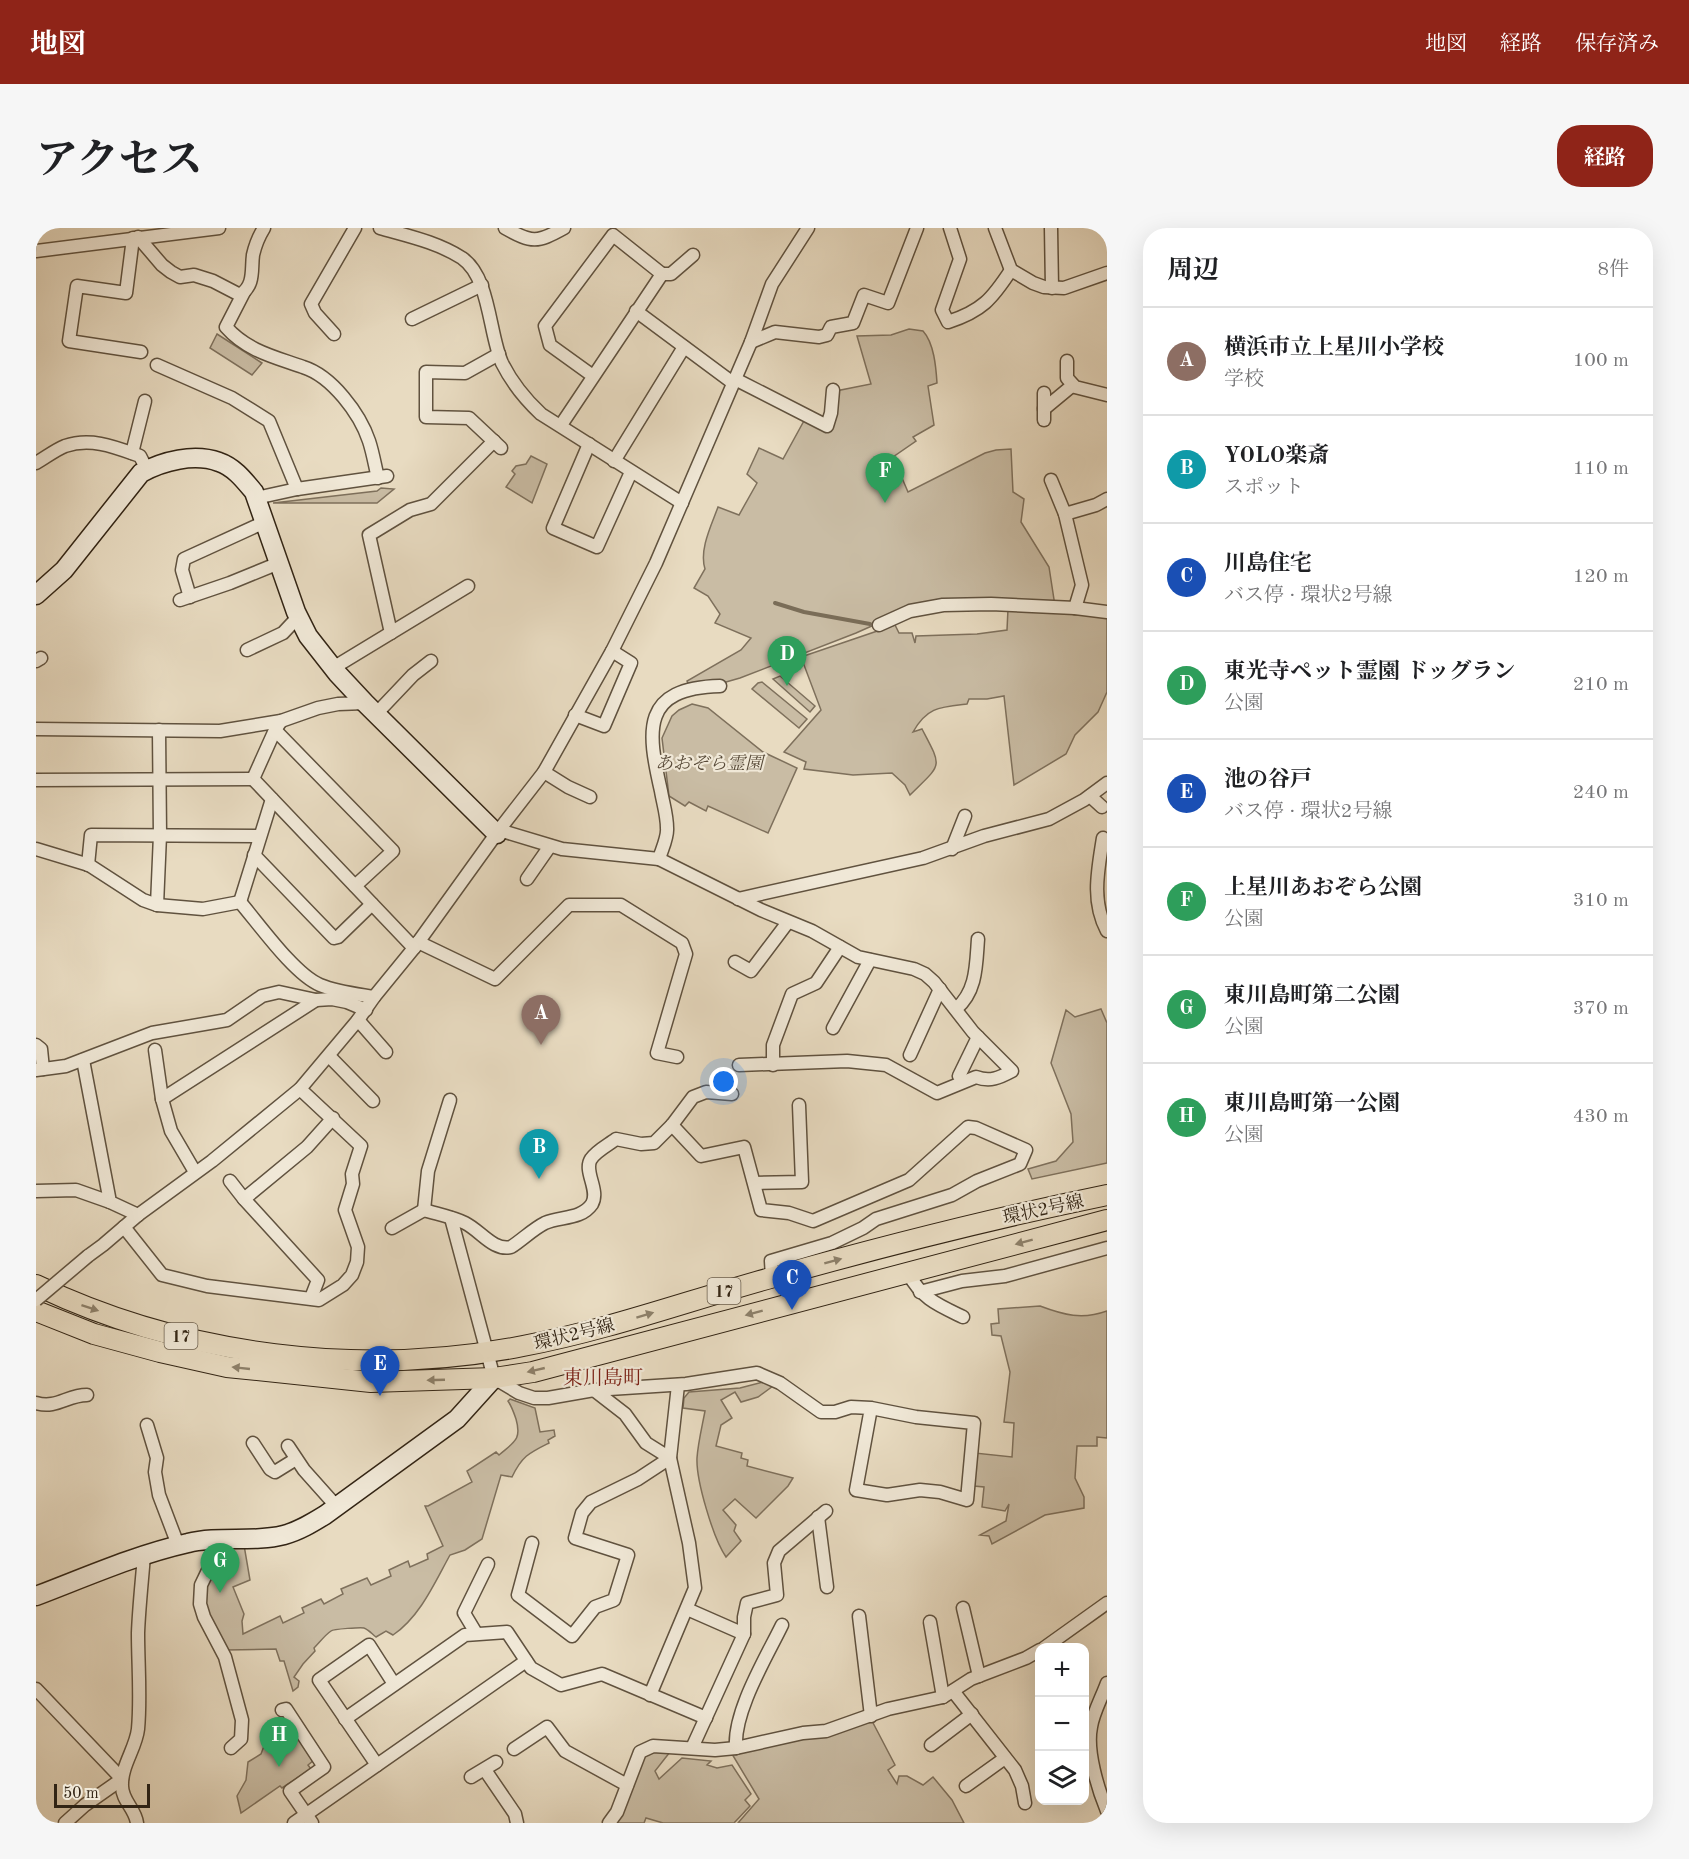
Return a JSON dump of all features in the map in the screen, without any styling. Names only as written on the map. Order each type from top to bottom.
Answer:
[{"type":"main road","name":"環状2号線","points":[[36,1285],[72,1302],[123,1319],[222,1346],[335,1358],[393,1360],[451,1357],[525,1346],[973,1224],[1107,1195]]},
{"type":"main road","name":"環状2号線","points":[[36,1311],[94,1334],[227,1367],[371,1382],[494,1378],[533,1371],[1107,1220]]},
{"type":"main road","points":[[1080,1227],[1107,1234]]},
{"type":"street","points":[[36,251],[219,228]]},
{"type":"street","points":[[256,498],[297,489],[382,477],[369,440],[342,394],[306,367],[263,354],[236,339],[226,327],[251,281],[253,254],[264,228]]},
{"type":"street","points":[[334,334],[315,313],[311,304],[355,228]]},
{"type":"street","points":[[380,228],[430,242],[464,259],[482,285],[493,338],[499,354],[512,381],[526,399],[541,414],[682,503]]},
{"type":"street","points":[[505,228],[525,240],[544,239],[564,228]]},
{"type":"street","points":[[36,1300],[138,1215],[195,1172],[216,1165],[300,1089],[329,1056],[416,945],[544,772],[612,651],[656,563],[751,342],[772,284],[808,228]]},
{"type":"street","points":[[751,342],[775,332],[819,337],[827,335],[831,327],[853,323],[864,295],[888,303],[917,228]]},
{"type":"street","points":[[950,228],[960,259],[942,310],[948,322],[964,316],[993,297],[1011,270]]},
{"type":"street","points":[[995,228],[1011,270],[1033,283],[1052,288],[1074,285],[1107,273]]},
{"type":"street","points":[[1051,228],[1052,288]]},
{"type":"street","points":[[593,376],[550,345],[545,326],[613,236],[662,274],[671,274],[693,255]]},
{"type":"street","points":[[135,237],[162,265],[181,280],[194,275],[213,281],[234,293],[240,295],[244,292]]},
{"type":"street","points":[[135,237],[126,293],[77,286],[69,341],[141,352]]},
{"type":"street","points":[[561,425],[662,274]]},
{"type":"street","points":[[412,319],[482,285]]},
{"type":"street","points":[[636,311],[734,381],[827,426],[831,413],[833,390]]},
{"type":"street","points":[[614,462],[684,347]]},
{"type":"street","points":[[391,633],[369,535],[410,510],[431,504],[497,445],[469,418],[426,417],[426,372],[465,373],[499,354]]},
{"type":"street","points":[[1066,361],[1067,378],[1075,387],[1095,394],[1107,395]]},
{"type":"street","points":[[157,365],[232,398],[269,421],[297,489]]},
{"type":"street","points":[[1044,393],[1044,415],[1073,385]]},
{"type":"street","points":[[132,453],[145,401]]},
{"type":"street","points":[[36,463],[64,446],[83,442],[102,443],[140,456],[147,470]]},
{"type":"street","points":[[589,444],[553,528],[597,547],[632,472]]},
{"type":"street","points":[[36,595],[64,570],[141,473],[172,460],[197,459],[218,462],[244,479],[256,498],[298,617],[308,636],[333,668],[370,708],[498,832],[562,849],[659,859],[738,899],[812,931],[858,957],[914,969],[925,974],[940,989],[978,1037],[1012,1071],[1001,1078],[986,1081],[976,1077],[937,1093],[886,1065],[847,1061],[747,1068]]},
{"type":"street","points":[[1051,480],[1065,514],[1082,585],[1075,608]]},
{"type":"street","points":[[1065,514],[1096,505],[1107,499]]},
{"type":"street","points":[[265,522],[184,559],[182,570],[185,599],[279,563]]},
{"type":"street","points":[[333,668],[468,586]]},
{"type":"street","points":[[879,626],[910,611],[942,605],[991,604],[1107,612]]},
{"type":"street","points":[[247,650],[283,633],[298,617]]},
{"type":"street","points":[[575,715],[604,726],[631,663],[612,651]]},
{"type":"street","points":[[36,729],[220,731],[278,725],[318,708],[338,704],[370,708],[431,661]]},
{"type":"street","points":[[659,859],[668,830],[651,735],[656,713],[668,698],[686,689],[720,686]]},
{"type":"street","points":[[253,779],[278,725]]},
{"type":"street","points":[[278,725],[393,851],[355,886]]},
{"type":"street","points":[[157,905],[160,835],[159,730]]},
{"type":"street","points":[[544,772],[590,797]]},
{"type":"street","points":[[36,780],[253,779],[372,904],[416,945],[495,979],[569,905],[621,905],[682,943],[686,954],[657,1053],[677,1057]]},
{"type":"street","points":[[738,899],[923,858],[984,836],[1049,819],[1090,796],[1107,783]]},
{"type":"street","points":[[1090,796],[1102,807]]},
{"type":"street","points":[[240,902],[272,799]]},
{"type":"street","points":[[952,849],[965,816]]},
{"type":"street","points":[[88,865],[91,835],[260,836]]},
{"type":"street","points":[[1103,838],[1096,883],[1098,909],[1107,931]]},
{"type":"street","points":[[527,879],[550,846]]},
{"type":"street","points":[[36,849],[88,865],[143,900],[157,905],[203,909],[240,902]]},
{"type":"street","points":[[254,855],[334,938],[338,937],[372,904]]},
{"type":"street","points":[[240,902],[283,953],[305,975],[319,985],[374,997]]},
{"type":"street","points":[[735,962],[751,971],[788,922]]},
{"type":"street","points":[[956,1010],[964,1002],[974,982],[978,939]]},
{"type":"street","points":[[773,1065],[773,1045],[792,994],[816,983],[840,947]]},
{"type":"street","points":[[833,1028],[870,960]]},
{"type":"street","points":[[910,1055],[940,989]]},
{"type":"street","points":[[36,1045],[41,1049],[39,1069],[66,1066],[227,1020],[262,996],[279,992],[316,1000],[332,999],[347,1002],[362,1015],[386,1052]]},
{"type":"street","points":[[162,1099],[316,1000]]},
{"type":"street","points":[[959,1076],[978,1037]]},
{"type":"street","points":[[153,1042],[162,1099],[171,1131],[195,1172]]},
{"type":"street","points":[[329,1056],[374,1101]]},
{"type":"street","points":[[83,1060],[110,1202]]},
{"type":"street","points":[[124,1227],[162,1275],[207,1286],[319,1300],[343,1285],[352,1275],[357,1262],[358,1247],[345,1209],[353,1184],[352,1174],[361,1146],[300,1089]]},
{"type":"street","points":[[392,1228],[424,1210],[466,1224],[498,1246],[511,1247],[546,1222],[568,1219],[591,1205],[595,1195],[588,1163],[592,1157],[616,1139],[641,1144],[654,1143],[672,1125],[693,1097],[706,1092],[732,1094]]},
{"type":"street","points":[[424,1210],[428,1170],[450,1100]]},
{"type":"street","points":[[755,1183],[802,1182],[799,1104]]},
{"type":"street","points":[[244,1199],[307,1147],[333,1118]]},
{"type":"street","points":[[672,1125],[701,1156],[744,1147],[761,1210],[789,1213],[813,1221],[909,1180],[968,1127],[976,1128],[1026,1150],[1020,1164],[977,1181],[952,1195],[876,1219],[832,1243],[771,1261],[772,1277]]},
{"type":"street","points":[[230,1181],[318,1280],[311,1298]]},
{"type":"street","points":[[36,1191],[76,1190],[138,1215]]},
{"type":"street","points":[[451,1218],[494,1378],[519,1393],[534,1398],[548,1398],[594,1390],[678,1384],[757,1373],[780,1383],[821,1412],[835,1412],[851,1407],[871,1408],[916,1417],[974,1423],[967,1500],[940,1492],[920,1490],[887,1495],[856,1490],[871,1408]]},
{"type":"street","points":[[920,1292],[962,1281],[1005,1276],[1107,1248]]},
{"type":"street","points":[[908,1272],[920,1292],[933,1302],[963,1317]]},
{"type":"street","points":[[36,1596],[123,1562],[178,1545],[218,1538],[273,1537],[302,1528],[337,1507],[458,1419],[494,1378]]},
{"type":"street","points":[[650,1695],[695,1588],[689,1543],[670,1458],[678,1384]]},
{"type":"street","points":[[594,1390],[625,1414],[646,1443],[670,1458]]},
{"type":"street","points":[[36,1403],[47,1406],[79,1395],[87,1395]]},
{"type":"street","points":[[147,1425],[157,1458],[155,1472],[159,1496],[178,1545]]},
{"type":"street","points":[[253,1443],[270,1469],[275,1472],[296,1459]]},
{"type":"street","points":[[288,1446],[296,1459],[337,1507]]},
{"type":"street","points":[[532,1543],[518,1594],[572,1636],[596,1608],[614,1600],[628,1555],[575,1538],[582,1513],[591,1502],[638,1479],[670,1458]]},
{"type":"street","points":[[692,1748],[744,1634],[747,1603],[777,1595],[774,1563],[779,1551],[822,1514],[827,1587]]},
{"type":"street","points":[[218,1538],[214,1558],[201,1585],[200,1604],[204,1617],[225,1656],[244,1719],[242,1739],[231,1748]]},
{"type":"street","points":[[137,1823],[136,1814],[124,1798],[122,1779],[138,1732],[140,1684],[138,1633],[144,1556]]},
{"type":"street","points":[[476,1633],[464,1613],[488,1564]]},
{"type":"street","points":[[1050,1643],[1107,1604]]},
{"type":"street","points":[[963,1608],[979,1676]]},
{"type":"street","points":[[687,1609],[744,1634]]},
{"type":"street","points":[[859,1616],[871,1716]]},
{"type":"street","points":[[930,1622],[948,1694],[972,1713],[1015,1770],[1022,1786],[1025,1803]]},
{"type":"street","points":[[736,1748],[735,1737],[741,1712],[782,1625]]},
{"type":"street","points":[[345,1719],[465,1635],[507,1632],[531,1668],[561,1685],[602,1674],[706,1718]]},
{"type":"street","points":[[377,1765],[319,1680],[369,1646],[393,1684]]},
{"type":"street","points":[[609,1823],[617,1812],[640,1752],[652,1746],[715,1750],[736,1748],[803,1733],[826,1731],[888,1709],[948,1694],[979,1676],[1035,1653]]},
{"type":"street","points":[[294,1823],[309,1819],[377,1765],[526,1661]]},
{"type":"street","points":[[1107,1683],[1090,1728],[1097,1786],[1107,1811]]},
{"type":"street","points":[[36,1689],[122,1779]]},
{"type":"street","points":[[282,1710],[286,1710],[324,1767],[291,1791],[309,1819]]},
{"type":"street","points":[[931,1745],[972,1713]]},
{"type":"street","points":[[514,1749],[547,1726],[565,1751],[627,1785]]},
{"type":"street","points":[[966,1786],[1005,1758]]},
{"type":"street","points":[[471,1777],[496,1762]]},
{"type":"street","points":[[485,1770],[515,1814],[517,1823]]},
{"type":"street","points":[[65,1823],[85,1805],[122,1779]]},
{"type":"green space","points":[[909,329],[923,331],[927,336],[934,356],[937,383],[928,386],[934,425],[913,437],[916,441],[893,457],[908,492],[985,453],[1011,449],[1013,492],[1024,499],[1021,522],[1049,567],[1055,606],[910,609],[856,633],[740,678],[719,684],[689,685],[687,681],[741,650],[751,638],[715,623],[720,614],[708,596],[694,588],[705,569],[705,546],[718,507],[739,515],[757,483],[747,474],[759,448],[783,459],[805,419],[828,431],[836,391],[871,384],[857,336],[891,335]]},
{"type":"green space","points":[[217,334],[262,363],[252,375],[210,348]]},
{"type":"green space","points":[[531,456],[547,464],[532,503],[506,487],[515,474],[512,471],[516,466],[526,464]]},
{"type":"green space","points":[[381,488],[394,489],[377,503],[273,503],[377,491]]},
{"type":"green space","points":[[1008,609],[1107,617],[1107,692],[1098,712],[1075,735],[1066,754],[1014,785],[1004,696],[969,699],[967,704],[935,710],[918,724],[913,732],[922,729],[936,759],[936,765],[928,777],[910,795],[905,785],[892,773],[853,775],[804,769],[806,762],[784,752],[821,710],[801,657],[895,625],[899,633],[912,633],[915,643],[916,636],[977,634],[1007,630]]},
{"type":"green space","points":[[780,676],[815,706],[810,712],[773,679]]},
{"type":"green space","points":[[762,682],[807,719],[799,728],[752,689]]},
{"type":"green space","name":"あおぞら霊園","points":[[692,704],[708,708],[763,752],[797,768],[768,833],[708,806],[706,811],[689,802],[685,806],[669,796],[662,738],[672,716]]},
{"type":"green space","points":[[1101,1009],[1107,1023],[1107,1163],[1032,1179],[1028,1169],[1056,1161],[1073,1142],[1071,1114],[1051,1063],[1066,1010],[1075,1017]]},
{"type":"green space","points":[[1040,1306],[1057,1312],[1081,1316],[1107,1311],[1107,1438],[1097,1437],[1097,1446],[1077,1446],[1075,1478],[1084,1497],[1084,1508],[1045,1515],[992,1544],[989,1536],[980,1535],[1006,1521],[1009,1504],[1005,1511],[982,1507],[984,1487],[974,1486],[975,1453],[1012,1457],[1014,1423],[1004,1422],[1010,1372],[1001,1336],[992,1335],[991,1324],[999,1323],[998,1309]]},
{"type":"green space","points":[[763,1382],[773,1386],[758,1397],[741,1402],[735,1392],[721,1400],[732,1418],[721,1425],[716,1446],[742,1453],[741,1458],[748,1460],[747,1466],[793,1478],[756,1518],[735,1499],[723,1510],[736,1525],[734,1531],[741,1541],[726,1557],[711,1523],[697,1468],[698,1447],[705,1411],[683,1408],[684,1398],[689,1392],[740,1388]]},
{"type":"green space","points":[[510,1399],[535,1408],[540,1432],[554,1430],[555,1436],[548,1440],[549,1443],[527,1456],[519,1464],[512,1477],[501,1475],[482,1539],[465,1550],[450,1555],[419,1609],[403,1628],[393,1635],[386,1631],[376,1637],[364,1628],[331,1631],[314,1648],[315,1651],[294,1677],[299,1681],[298,1687],[293,1691],[284,1661],[280,1661],[276,1649],[226,1650],[205,1611],[205,1584],[220,1545],[244,1545],[250,1580],[233,1587],[244,1614],[243,1634],[280,1616],[283,1623],[304,1613],[302,1608],[321,1599],[324,1604],[343,1594],[341,1589],[367,1578],[371,1585],[391,1576],[389,1570],[408,1561],[410,1567],[428,1559],[427,1554],[443,1546],[425,1506],[472,1482],[467,1471],[496,1452],[499,1455],[513,1443],[517,1436],[518,1426],[508,1401]]},
{"type":"green space","points":[[871,1719],[895,1765],[888,1770],[897,1784],[899,1776],[907,1776],[923,1785],[933,1777],[952,1800],[964,1823],[738,1823],[759,1799],[732,1754]]},
{"type":"green space","points":[[288,1722],[314,1760],[308,1765],[311,1769],[282,1788],[280,1786],[241,1813],[237,1796],[246,1780],[248,1762],[261,1754],[267,1738]]},
{"type":"green space","points":[[670,1752],[655,1771],[659,1779],[682,1758],[711,1761],[707,1765],[717,1768],[732,1765],[751,1794],[745,1800],[750,1806],[734,1823],[663,1823],[646,1818],[644,1823],[616,1823],[642,1755]]},
{"type":"waterway","points":[[775,603],[804,612],[870,624]]},
{"type":"place","name":"上星川あおぞら公園","points":[[885,503]]},
{"type":"place","name":"東光寺ペット霊園 ドッグラン","points":[[787,686]]},
{"type":"place","name":"横浜市立上星川小学校","points":[[541,1045]]},
{"type":"place","name":"YOLO楽斎","points":[[539,1179]]},
{"type":"place","name":"川島住宅","points":[[792,1310]]},
{"type":"place","name":"池の谷戸","points":[[380,1396]]},
{"type":"place","name":"東川島町第二公園","points":[[220,1593]]},
{"type":"place","name":"東川島町第一公園","points":[[279,1767]]},
{"type":"district","name":"東川島町","points":[[603,1377]]}]
